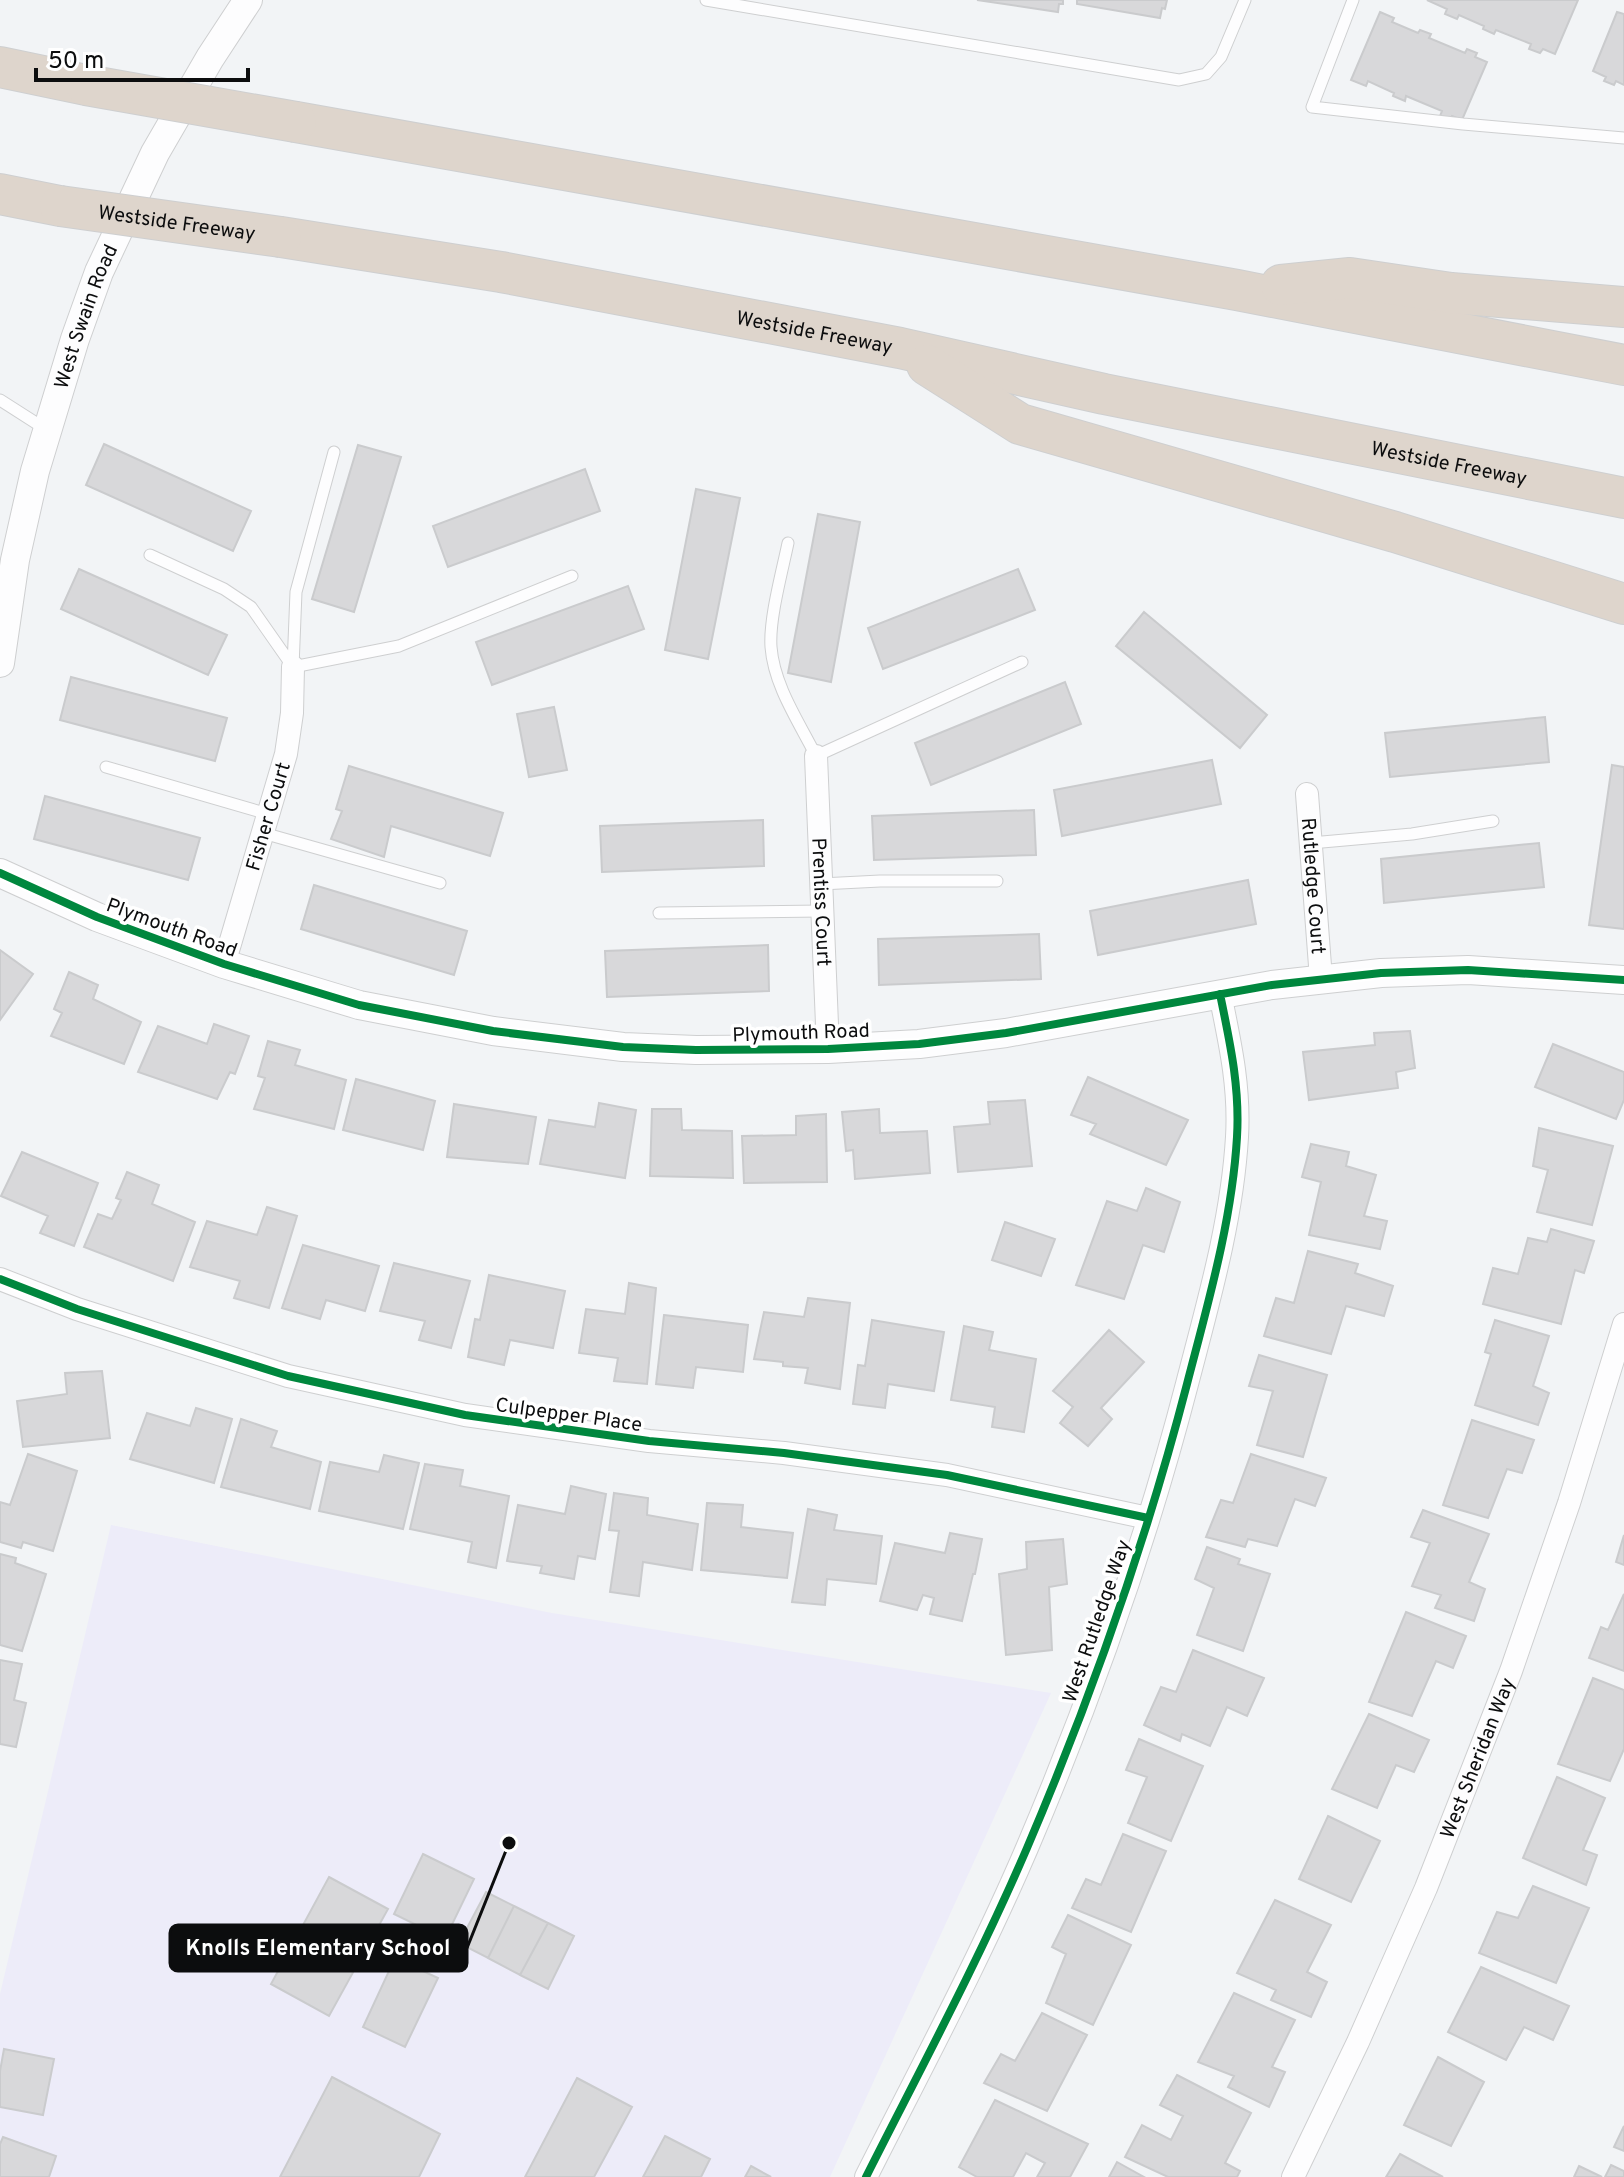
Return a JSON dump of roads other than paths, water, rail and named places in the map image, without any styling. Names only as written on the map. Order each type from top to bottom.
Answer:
[{"type":"highway","points":[[0,67],[86,85],[1237,290],[1624,365]]},
{"type":"highway","name":"Westside Freeway","points":[[0,194],[60,206],[501,272],[900,348],[1104,394],[1624,498]]},
{"type":"highway","points":[[1237,290],[1350,278],[1451,293],[1624,307]]},
{"type":"highway","points":[[900,348],[1020,424],[1395,532],[1624,604]]},
{"type":"street","name":"West Swain Road","points":[[0,663],[15,560],[35,471],[99,272],[155,153],[248,0]]},
{"type":"street","name":"Fisher Court","points":[[224,964],[286,754],[292,713],[293,667]]},
{"type":"street","name":"Prentiss Court","points":[[816,756],[828,1049]]},
{"type":"street","name":"Rutledge Court","points":[[1307,794],[1321,979]]},
{"type":"street","name":"Plymouth Road","points":[[0,873],[97,917],[224,964],[359,1005],[493,1031],[623,1047],[828,1049],[919,1044],[1006,1033],[1220,994],[1381,973],[1468,970],[1624,980]]},
{"type":"street","name":"West Rutledge Way","points":[[866,2177],[970,1972],[1026,1849],[1088,1695],[1172,1442],[1221,1248],[1233,1176],[1237,1078],[1220,994]]},
{"type":"street","name":"Culpepper Place","points":[[1,1282],[288,1376],[465,1415],[649,1441],[784,1453],[947,1475],[1148,1518]]},
{"type":"street","name":"West Sheridan Way","points":[[1293,2177],[1358,2042],[1420,1902],[1505,1685],[1569,1503],[1624,1324]]},
{"type":"lane","points":[[706,0],[1179,80],[1206,74],[1221,57],[1245,0]]},
{"type":"lane","points":[[1353,0],[1312,107],[1624,138]]},
{"type":"lane","points":[[0,400],[47,430]]},
{"type":"lane","points":[[293,667],[296,592],[334,452]]},
{"type":"lane","points":[[788,543],[771,634],[771,650],[781,687],[816,756],[1022,662]]},
{"type":"lane","points":[[150,555],[224,589],[251,607],[293,667]]},
{"type":"lane","points":[[293,667],[399,646],[572,576]]},
{"type":"lane","points":[[106,767],[440,883]]},
{"type":"lane","points":[[1311,843],[1412,834],[1493,821]]},
{"type":"lane","points":[[821,884],[997,881]]},
{"type":"lane","points":[[659,913],[822,911]]},
{"type":"place","name":"Knolls Elementary School","points":[[509,1843]]}]
